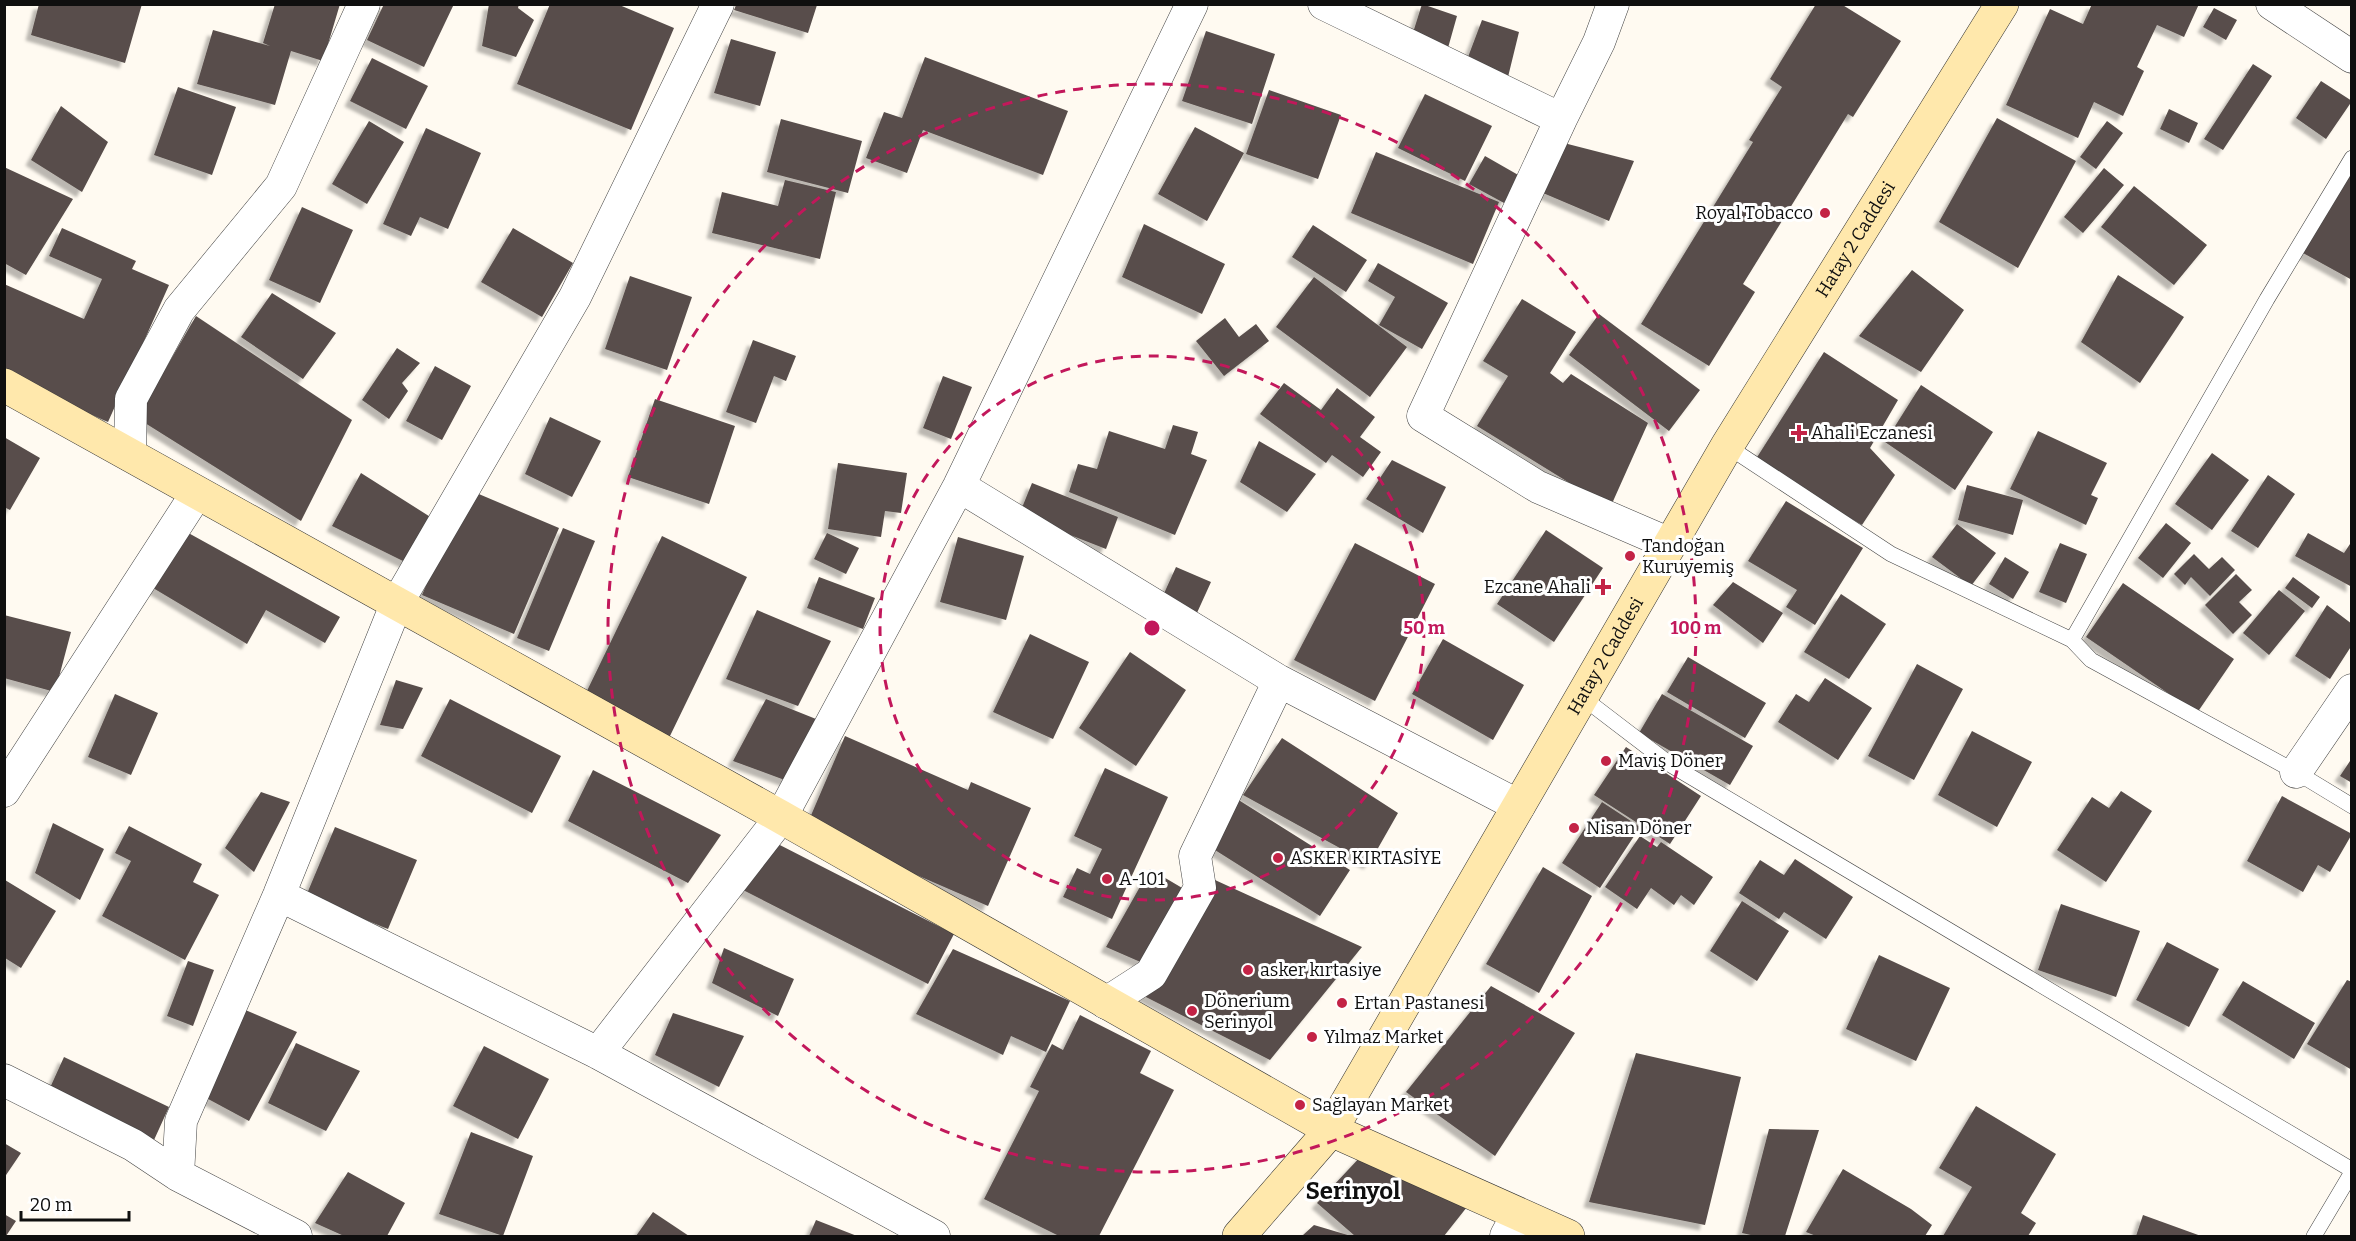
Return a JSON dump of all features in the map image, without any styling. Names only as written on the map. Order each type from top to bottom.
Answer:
[{"type":"street","points":[[130,455],[131,399],[179,310],[281,186],[364,4]]},
{"type":"street","points":[[178,1175],[181,1121],[279,896],[396,605],[575,297],[718,4]]},
{"type":"street","points":[[598,1053],[781,817],[958,486],[1192,4]]},
{"type":"street","points":[[1324,4],[1561,119]]},
{"type":"street","points":[[1613,4],[1599,42],[1423,416],[1538,487],[1671,544]]},
{"type":"street","name":"Hatay 2 Caddesi","points":[[1239,1236],[1331,1130],[1727,446],[2002,4]]},
{"type":"street","points":[[2272,4],[2352,57]]},
{"type":"street","points":[[4,385],[781,817],[1331,1130],[1512,1225],[1568,1236]]},
{"type":"street","points":[[958,486],[1279,681],[1519,806]]},
{"type":"street","points":[[4,791],[197,493]]},
{"type":"street","points":[[1106,1003],[1151,974],[1200,888],[1195,856],[1279,681]]},
{"type":"street","points":[[2296,772],[2352,690]]},
{"type":"street","points":[[279,896],[598,1053],[934,1236]]},
{"type":"street","points":[[4,1080],[133,1145],[178,1175],[296,1236]]},
{"type":"lane","points":[[2072,640],[2261,309],[2352,158]]},
{"type":"lane","points":[[1727,446],[1891,554],[2072,640],[2091,660],[2296,772],[2352,806]]},
{"type":"lane","points":[[1582,697],[1671,765],[2352,1171],[2314,1236]]},
{"type":"building","points":[[39,4],[142,4],[125,63],[31,35]]},
{"type":"building","points":[[275,4],[340,4],[323,61],[291,51],[275,105],[197,84],[213,30],[270,46],[263,43]]},
{"type":"building","points":[[384,4],[454,4],[424,67],[367,40]]},
{"type":"building","points":[[489,4],[519,4],[518,8],[534,20],[516,57],[482,46]]},
{"type":"building","points":[[550,4],[617,4],[674,28],[631,130],[517,84]]},
{"type":"building","points":[[1422,4],[1457,16],[1446,55],[1411,39]]},
{"type":"building","points":[[1816,4],[1841,4],[1901,41],[1853,117],[1848,114],[1743,284],[1755,292],[1709,366],[1641,324],[1753,142],[1749,140],[1782,87],[1770,79]]},
{"type":"building","points":[[2092,4],[2199,4],[2184,37],[2157,25],[2137,67],[2144,71],[2123,116],[2094,102],[2078,138],[2006,105],[2050,9],[2083,24]]},
{"type":"building","points":[[736,5],[817,5],[808,33],[734,10]]},
{"type":"building","points":[[2214,8],[2237,20],[2226,40],[2203,27]]},
{"type":"building","points":[[1482,20],[1519,32],[1508,77],[1465,65]]},
{"type":"building","points":[[1206,31],[1275,54],[1252,124],[1182,101]]},
{"type":"building","points":[[731,39],[776,52],[760,106],[714,93]]},
{"type":"building","points":[[925,57],[1068,111],[1043,175],[923,130],[907,173],[866,158],[884,112],[902,118]]},
{"type":"building","points":[[372,58],[428,86],[406,129],[350,101]]},
{"type":"building","points":[[2253,64],[2272,76],[2223,150],[2204,139]]},
{"type":"building","points":[[2321,81],[2352,101],[2326,139],[2296,118]]},
{"type":"building","points":[[178,87],[236,107],[212,175],[154,155]]},
{"type":"building","points":[[1269,90],[1341,115],[1318,179],[1246,154]]},
{"type":"building","points":[[1425,94],[1492,126],[1465,181],[1398,148]]},
{"type":"building","points":[[61,106],[108,142],[82,192],[31,160]]},
{"type":"building","points":[[2169,109],[2198,123],[2189,143],[2160,129]]},
{"type":"building","points":[[1997,118],[2076,161],[2018,268],[1939,222]]},
{"type":"building","points":[[781,119],[862,141],[848,193],[767,172]]},
{"type":"building","points":[[369,121],[404,142],[367,204],[332,184]]},
{"type":"building","points":[[2107,121],[2123,133],[2096,169],[2080,157]]},
{"type":"building","points":[[1195,127],[1244,153],[1207,221],[1158,194]]},
{"type":"building","points":[[426,128],[481,153],[448,229],[420,217],[411,236],[383,224]]},
{"type":"building","points":[[1560,142],[1634,161],[1609,221],[1543,193]]},
{"type":"building","points":[[1376,152],[1499,202],[1473,264],[1351,213]]},
{"type":"building","points":[[1485,156],[1520,176],[1504,203],[1469,184]]},
{"type":"building","points":[[2352,165],[2352,280],[2303,253]]},
{"type":"building","points":[[4,167],[73,199],[26,275],[4,263]]},
{"type":"building","points":[[2104,168],[2124,185],[2083,233],[2064,217]]},
{"type":"building","points":[[785,180],[836,192],[820,259],[712,233],[722,192],[778,206]]},
{"type":"building","points":[[2134,186],[2207,245],[2174,285],[2101,227]]},
{"type":"building","points":[[302,207],[353,230],[320,303],[269,280]]},
{"type":"building","points":[[1144,224],[1225,264],[1202,314],[1122,277]]},
{"type":"building","points":[[1313,225],[1367,260],[1346,292],[1292,257]]},
{"type":"building","points":[[62,228],[136,261],[132,269],[169,285],[108,422],[4,376],[4,284],[84,319],[102,279],[49,256]]},
{"type":"building","points":[[513,228],[573,263],[542,317],[481,282]]},
{"type":"building","points":[[1378,263],[1448,303],[1422,349],[1379,325],[1395,297],[1368,281]]},
{"type":"building","points":[[1912,270],[1964,310],[1921,372],[1859,336]]},
{"type":"building","points":[[2118,275],[2184,317],[2140,383],[2081,342]]},
{"type":"building","points":[[630,276],[692,297],[667,370],[605,349]]},
{"type":"building","points":[[1314,277],[1407,347],[1370,397],[1276,327]]},
{"type":"building","points":[[272,293],[336,333],[303,379],[241,337]]},
{"type":"building","points":[[1522,299],[1576,332],[1550,373],[1563,383],[1571,374],[1648,423],[1610,508],[1477,426],[1508,376],[1483,361]]},
{"type":"building","points":[[1599,314],[1700,390],[1669,431],[1569,355]]},
{"type":"building","points":[[196,316],[352,420],[301,521],[137,418]]},
{"type":"building","points":[[1225,318],[1239,337],[1256,324],[1269,341],[1224,376],[1196,341]]},
{"type":"building","points":[[753,340],[796,356],[786,381],[774,376],[756,423],[726,412]]},
{"type":"building","points":[[397,348],[420,363],[402,383],[408,391],[389,419],[362,400]]},
{"type":"building","points":[[1824,352],[1898,400],[1870,448],[1895,475],[1862,525],[1754,462]]},
{"type":"building","points":[[435,366],[471,386],[442,440],[406,421]]},
{"type":"building","points":[[943,376],[972,387],[951,439],[923,428]]},
{"type":"building","points":[[1284,383],[1321,410],[1337,388],[1375,417],[1360,437],[1381,452],[1363,477],[1332,455],[1326,463],[1260,414]]},
{"type":"building","points":[[1921,385],[1993,432],[1955,490],[1885,442]]},
{"type":"building","points":[[655,399],[735,426],[709,504],[628,477]]},
{"type":"building","points":[[550,417],[601,441],[572,497],[525,474]]},
{"type":"building","points":[[1173,425],[1198,432],[1191,454],[1207,460],[1175,535],[1069,492],[1078,464],[1097,469],[1109,431],[1165,449]]},
{"type":"building","points":[[2038,431],[2107,463],[2091,495],[2098,498],[2086,525],[2010,489]]},
{"type":"building","points":[[4,437],[40,458],[10,510],[4,507]]},
{"type":"building","points":[[1259,441],[1316,474],[1287,512],[1240,482]]},
{"type":"building","points":[[2212,453],[2249,480],[2212,530],[2175,504]]},
{"type":"building","points":[[1392,460],[1446,487],[1423,533],[1366,499]]},
{"type":"building","points":[[838,463],[907,473],[901,513],[885,511],[881,537],[828,529]]},
{"type":"building","points":[[361,473],[432,518],[407,563],[332,526]]},
{"type":"building","points":[[2268,475],[2295,494],[2258,548],[2231,531]]},
{"type":"building","points":[[1032,483],[1118,517],[1106,549],[1019,515]]},
{"type":"building","points":[[1967,485],[2023,500],[2013,535],[1958,520]]},
{"type":"building","points":[[467,489],[559,528],[514,634],[422,595]]},
{"type":"building","points":[[1786,501],[1863,548],[1815,625],[1786,607],[1797,590],[1748,561]]},
{"type":"building","points":[[2166,523],[2191,543],[2163,578],[2138,558]]},
{"type":"building","points":[[1957,524],[1996,553],[1971,586],[1932,557]]},
{"type":"building","points":[[563,528],[595,541],[549,651],[517,638]]},
{"type":"building","points":[[183,530],[340,617],[325,643],[266,610],[247,644],[148,585]]},
{"type":"building","points":[[1546,530],[1603,568],[1554,642],[1497,604]]},
{"type":"building","points":[[827,533],[859,548],[846,574],[814,559]]},
{"type":"building","points":[[2308,533],[2344,553],[2352,541],[2352,587],[2295,556]]},
{"type":"building","points":[[662,536],[747,577],[669,738],[584,697]]},
{"type":"building","points":[[958,537],[1024,556],[1006,620],[940,602]]},
{"type":"building","points":[[1355,543],[1435,584],[1375,701],[1294,660]]},
{"type":"building","points":[[2060,543],[2087,554],[2066,603],[2039,592]]},
{"type":"building","points":[[2194,554],[2209,569],[2222,557],[2235,570],[2210,596],[2191,577],[2185,585],[2174,574]]},
{"type":"building","points":[[2005,557],[2029,572],[2013,599],[1989,584]]},
{"type":"building","points":[[1176,567],[1211,582],[1196,615],[1161,600]]},
{"type":"building","points":[[2236,574],[2252,590],[2239,602],[2252,615],[2233,634],[2205,605]]},
{"type":"building","points":[[819,577],[875,598],[863,629],[807,608]]},
{"type":"building","points":[[2293,577],[2320,597],[2312,608],[2285,588]]},
{"type":"building","points":[[1733,582],[1783,613],[1763,643],[1713,605]]},
{"type":"building","points":[[2123,583],[2234,659],[2197,713],[2086,637]]},
{"type":"building","points":[[2279,590],[2305,611],[2269,655],[2243,633]]},
{"type":"building","points":[[1841,594],[1886,624],[1849,679],[1804,652]]},
{"type":"building","points":[[2327,605],[2352,624],[2352,645],[2330,679],[2295,656]]},
{"type":"building","points":[[757,610],[831,641],[798,706],[726,679]]},
{"type":"building","points":[[4,615],[71,632],[55,692],[4,678]]},
{"type":"building","points":[[1030,634],[1089,662],[1053,739],[993,712]]},
{"type":"building","points":[[1443,639],[1524,685],[1493,740],[1412,694]]},
{"type":"building","points":[[1130,652],[1186,690],[1136,766],[1079,728]]},
{"type":"building","points":[[1688,657],[1766,703],[1745,738],[1667,692]]},
{"type":"building","points":[[1917,664],[1963,689],[1914,780],[1868,756]]},
{"type":"building","points":[[1825,678],[1872,708],[1838,760],[1778,722],[1796,694],[1809,702]]},
{"type":"building","points":[[396,680],[423,688],[403,729],[380,725]]},
{"type":"building","points":[[115,694],[158,713],[131,775],[88,757]]},
{"type":"building","points":[[1662,694],[1753,746],[1730,785],[1639,733]]},
{"type":"building","points":[[450,699],[561,756],[532,813],[421,756]]},
{"type":"building","points":[[766,699],[821,721],[790,782],[733,761]]},
{"type":"building","points":[[1972,731],[2032,762],[1997,827],[1938,795]]},
{"type":"building","points":[[845,736],[968,790],[971,782],[1031,808],[988,906],[806,827]]},
{"type":"building","points":[[1282,738],[1398,813],[1369,864],[1243,795]]},
{"type":"building","points":[[1626,747],[1701,796],[1670,844],[1594,795]]},
{"type":"building","points":[[2352,758],[2352,783],[2340,776]]},
{"type":"building","points":[[1105,768],[1168,797],[1112,919],[1063,897],[1077,868],[1090,874],[1102,849],[1074,836]]},
{"type":"building","points":[[593,770],[721,835],[688,883],[568,821]]},
{"type":"building","points":[[2121,791],[2152,811],[2106,882],[2057,850],[2092,797],[2109,808]]},
{"type":"building","points":[[261,792],[290,802],[254,872],[225,848]]},
{"type":"building","points":[[2282,796],[2352,834],[2330,872],[2318,865],[2303,892],[2247,861]]},
{"type":"building","name":"ASKER KIRTASİYE","points":[[1237,799],[1350,870],[1320,916],[1207,845]]},
{"type":"building","points":[[1602,802],[1640,827],[1600,888],[1562,863]]},
{"type":"building","points":[[53,823],[104,849],[80,900],[35,873]]},
{"type":"building","points":[[129,826],[202,864],[193,882],[219,895],[185,960],[102,916],[131,861],[115,853]]},
{"type":"building","points":[[335,827],[417,860],[388,929],[306,896]]},
{"type":"building","points":[[1640,836],[1657,847],[1661,842],[1713,877],[1694,905],[1681,895],[1674,905],[1651,888],[1637,909],[1605,887]]},
{"type":"building","points":[[772,841],[954,934],[928,984],[743,890]]},
{"type":"building","points":[[1795,859],[1853,897],[1826,939],[1784,912],[1779,919],[1739,893],[1760,860],[1784,875]]},
{"type":"building","points":[[1543,867],[1592,896],[1539,993],[1486,964]]},
{"type":"building","points":[[1150,869],[1189,892],[1145,964],[1106,947]]},
{"type":"building","points":[[5,880],[56,911],[21,968],[5,958]]},
{"type":"building","name":"asker kırtasiye","points":[[1215,880],[1362,947],[1270,1060],[1138,993]]},
{"type":"building","points":[[1742,901],[1789,931],[1757,981],[1710,951]]},
{"type":"building","points":[[2061,904],[2140,931],[2116,997],[2038,970]]},
{"type":"building","points":[[2167,942],[2219,969],[2189,1027],[2136,1000]]},
{"type":"building","points":[[724,948],[794,979],[778,1016],[712,983]]},
{"type":"building","points":[[953,949],[1070,1001],[1046,1052],[1011,1036],[1003,1055],[916,1014]]},
{"type":"building","points":[[1879,955],[1950,988],[1916,1061],[1846,1029]]},
{"type":"building","points":[[188,961],[214,970],[193,1026],[167,1016]]},
{"type":"building","points":[[2347,980],[2352,982],[2352,1070],[2307,1044]]},
{"type":"building","points":[[2243,981],[2315,1023],[2294,1059],[2222,1015]]},
{"type":"building","points":[[1491,986],[1575,1033],[1495,1156],[1406,1092]]},
{"type":"building","points":[[236,1006],[297,1032],[249,1121],[197,1093]]},
{"type":"building","points":[[673,1013],[744,1036],[719,1087],[655,1055]]},
{"type":"building","points":[[1080,1015],[1151,1051],[1140,1073],[1174,1090],[1099,1236],[1059,1236],[984,1199],[1039,1091],[1030,1087],[1052,1044],[1063,1050]]},
{"type":"building","points":[[296,1043],[360,1071],[326,1131],[268,1103]]},
{"type":"building","points":[[484,1046],[549,1079],[518,1139],[453,1106]]},
{"type":"building","points":[[1636,1053],[1741,1077],[1705,1225],[1589,1202]]},
{"type":"building","points":[[64,1057],[169,1107],[154,1140],[49,1090]]},
{"type":"building","points":[[1976,1106],[2056,1154],[2021,1213],[2036,1223],[2028,1236],[1943,1236],[1972,1187],[1939,1168]]},
{"type":"building","points":[[1769,1129],[1819,1130],[1785,1236],[1755,1236],[1742,1233]]},
{"type":"building","points":[[471,1132],[533,1156],[503,1236],[439,1214]]},
{"type":"building","points":[[4,1143],[21,1153],[4,1178]]},
{"type":"building","points":[[1363,1154],[1467,1207],[1444,1236],[1355,1236],[1317,1203]]},
{"type":"building","points":[[1843,1169],[1911,1209],[1932,1225],[1925,1236],[1816,1236],[1806,1232]]},
{"type":"building","points":[[348,1172],[405,1203],[387,1236],[344,1236],[315,1223]]},
{"type":"building","points":[[653,1212],[689,1236],[636,1236]]},
{"type":"building","points":[[4,1214],[16,1221],[6,1236],[4,1236]]},
{"type":"building","points":[[2143,1215],[2201,1236],[2136,1236]]},
{"type":"building","points":[[816,1220],[857,1236],[809,1236]]},
{"type":"building","points":[[1314,1225],[1351,1236],[1302,1236]]},
{"type":"place","name":"Royal Tobacco","points":[[1825,213]]},
{"type":"place","name":"Ahali Eczanesi","points":[[1799,433]]},
{"type":"place","name":"Tandoğan Kuruyemiş","points":[[1630,556]]},
{"type":"place","name":"Ezcane Ahali","points":[[1603,587]]},
{"type":"place","name":"Maviş Döner","points":[[1606,761]]},
{"type":"place","name":"Nisan Döner","points":[[1574,828]]},
{"type":"place","name":"ASKER KIRTASİYE","points":[[1278,858]]},
{"type":"place","name":"A-101","points":[[1107,879]]},
{"type":"place","name":"asker kırtasiye","points":[[1248,970]]},
{"type":"place","name":"Ertan Pastanesi","points":[[1342,1003]]},
{"type":"place","name":"Dönerium Serinyol","points":[[1192,1011]]},
{"type":"place","name":"Yılmaz Market","points":[[1312,1037]]},
{"type":"place","name":"Sağlayan Market","points":[[1300,1105]]},
{"type":"district","name":"Serinyol","points":[[1353,1191]]}]
